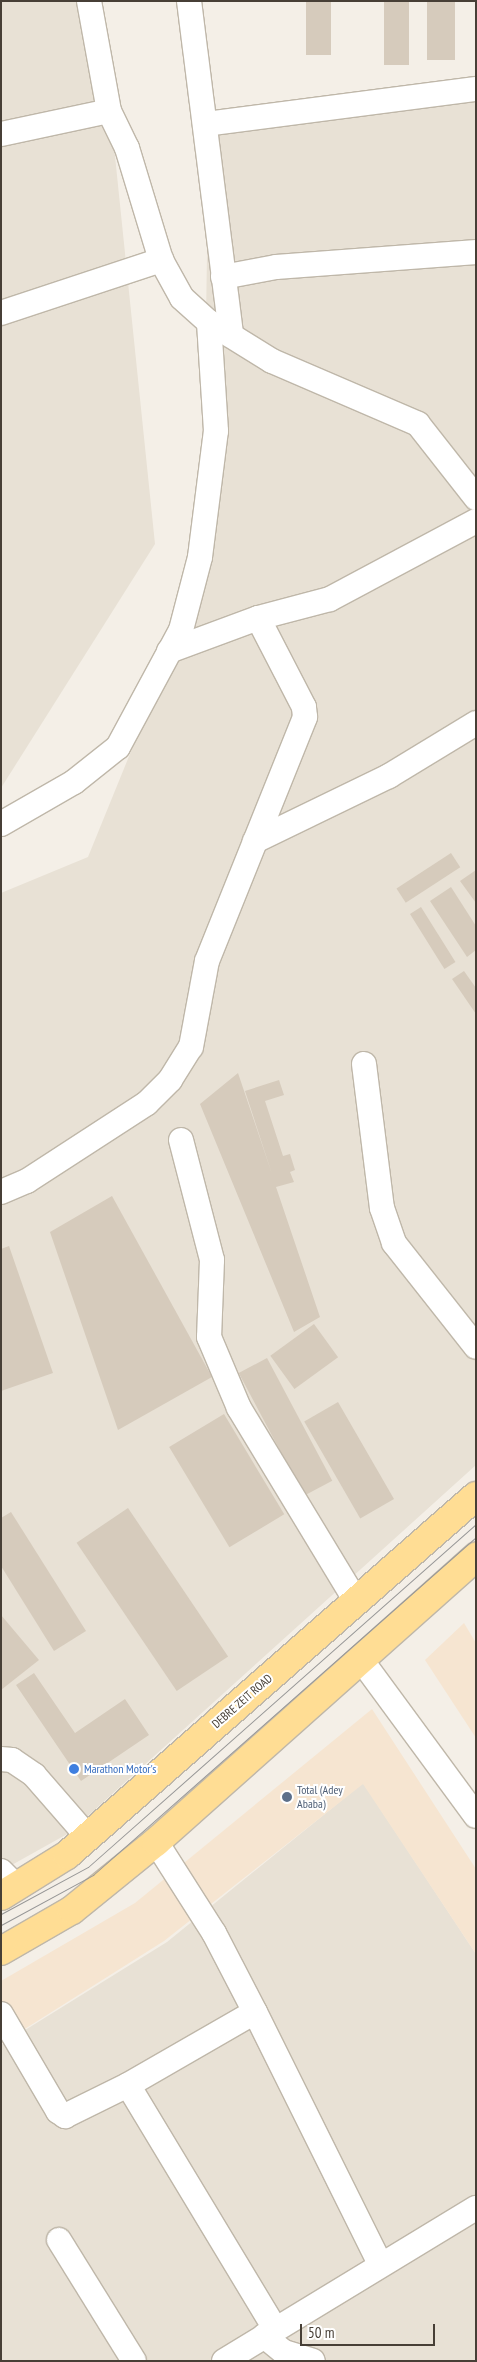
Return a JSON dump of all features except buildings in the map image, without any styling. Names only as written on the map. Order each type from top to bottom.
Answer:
[{"type":"main road","name":"DEBRE ZEIT ROAD","points":[[6,1885],[88,1837],[476,1496]]},
{"type":"main road","points":[[1,1951],[72,1910],[156,1842],[362,1661],[476,1557]]},
{"type":"street","points":[[89,1],[109,111],[127,148],[161,260],[182,298],[208,322],[272,361],[418,424],[476,498]]},
{"type":"street","points":[[190,1],[231,335]]},
{"type":"street","points":[[205,124],[476,90]]},
{"type":"street","points":[[1,134],[109,111]]},
{"type":"street","points":[[223,278],[276,267],[476,252]]},
{"type":"street","points":[[1,313],[161,260]]},
{"type":"street","points":[[1,824],[74,782],[118,747],[180,630],[200,557],[216,431],[208,322]]},
{"type":"street","points":[[169,651],[258,618],[330,599],[356,587],[476,521]]},
{"type":"street","points":[[1,1192],[27,1181],[147,1103],[170,1080],[191,1047],[208,961],[304,717],[304,708],[258,618]]},
{"type":"street","points":[[254,841],[388,776],[476,723]]},
{"type":"street","points":[[364,1064],[382,1208],[394,1243],[476,1347]]},
{"type":"street","points":[[181,1140],[212,1260],[210,1337],[239,1408],[356,1601]]},
{"type":"street","points":[[362,1661],[476,1816]]},
{"type":"street","points":[[1,1759],[12,1760],[34,1775],[88,1837]]},
{"type":"street","points":[[156,1842],[214,1933],[380,2264]]},
{"type":"street","points":[[1,2014],[58,2111],[65,2116],[128,2085],[254,2012]]},
{"type":"street","points":[[128,2085],[269,2332],[284,2352],[313,2361]]},
{"type":"street","points":[[224,2361],[380,2264],[476,2208]]},
{"type":"street","points":[[59,2240],[134,2361]]},
{"type":"shaded area","points":[[1,1],[99,1],[155,544],[1,788]]},
{"type":"shaded area","points":[[476,90],[476,1465],[69,1833],[1,1871],[1,893],[88,857],[202,577],[209,125]]},
{"type":"shaded area","points":[[464,1623],[476,1643],[476,1738],[425,1660]]},
{"type":"shaded area","points":[[372,1709],[476,1869],[476,1954],[363,1784],[164,1941],[1,2044],[1,1981],[135,1903]]},
{"type":"shaded area","points":[[363,1783],[476,1954],[476,2361],[1,2361],[1,2045],[167,1942]]},
{"type":"tram line","points":[[1,1914],[88,1867],[476,1524]]},
{"type":"tram line","points":[[1,1925],[93,1875],[476,1537]]},
{"type":"place","name":"Marathon Motor's","points":[[74,1769]]},
{"type":"place","name":"Total (Adey Ababa)","points":[[287,1797]]}]
